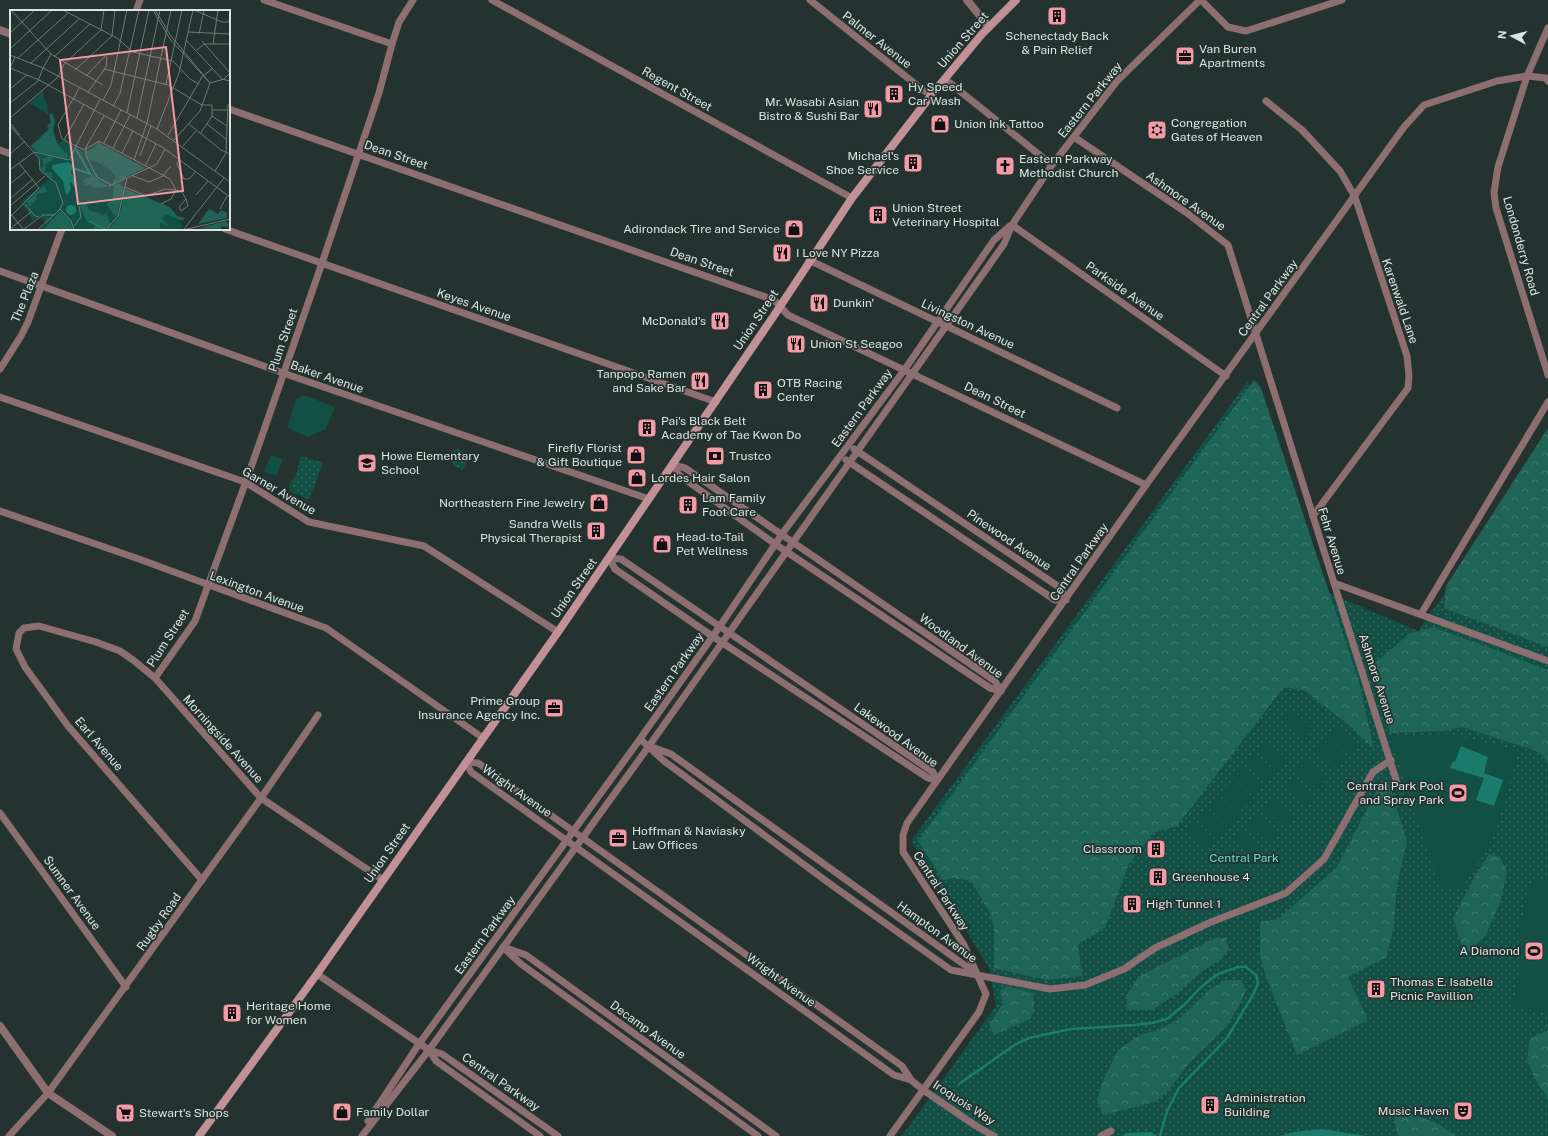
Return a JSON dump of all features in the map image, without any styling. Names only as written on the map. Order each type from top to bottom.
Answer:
[{"type":"main road","name":"Union Street","points":[[199,1136],[317,974],[558,632],[780,308],[809,260],[852,198],[933,93],[989,27],[1016,0]]},
{"type":"street","points":[[136,10],[140,0]]},
{"type":"street","points":[[264,0],[392,44]]},
{"type":"street","name":"Plum Street","points":[[155,678],[195,621],[322,264],[379,93],[399,22],[413,0]]},
{"type":"street","name":"Regent Street","points":[[492,0],[852,198]]},
{"type":"street","name":"Palmer Avenue","points":[[810,0],[924,91],[933,93]]},
{"type":"street","points":[[967,0],[989,27]]},
{"type":"street","points":[[1200,0],[1228,27],[1246,31],[1342,0]]},
{"type":"street","name":"Eastern Parkway","points":[[362,1136],[429,1050],[575,846],[649,746],[728,632],[1004,244],[1012,225],[1052,165],[1117,81],[1200,0]]},
{"type":"street","name":"Londonderry Road","points":[[1548,28],[1527,76],[1498,167],[1494,192],[1496,208],[1548,375]]},
{"type":"street","points":[[0,30],[10,34]]},
{"type":"street","name":"Central Parkway","points":[[890,1136],[922,1089],[979,1012],[986,994],[979,975],[964,945],[903,852],[902,839],[907,823],[1146,485],[1404,127],[1424,105],[1497,81],[1527,76],[1546,78],[1548,81]]},
{"type":"street","points":[[945,79],[1052,165]]},
{"type":"street","name":"Karenwald Lane","points":[[1266,101],[1302,130],[1340,171],[1355,197],[1407,356],[1409,376],[1408,388],[1313,516]]},
{"type":"street","name":"Dean Street","points":[[230,109],[774,300],[788,315],[905,369],[1146,485]]},
{"type":"street","name":"Ashmore Avenue","points":[[1074,137],[1188,213],[1228,245],[1255,334]]},
{"type":"street","points":[[0,150],[10,154]]},
{"type":"street","name":"Eastern Parkway","points":[[358,1136],[419,1044],[495,942],[640,739],[720,626],[782,534],[905,369],[994,240],[1012,225]]},
{"type":"street","name":"Parkside Avenue","points":[[1012,225],[1226,376]]},
{"type":"street","name":"The Plaza","points":[[0,369],[21,336],[42,285],[62,230]]},
{"type":"street","name":"Keyes Avenue","points":[[228,230],[716,402]]},
{"type":"street","name":"Livingston Avenue","points":[[809,260],[1117,408]]},
{"type":"street","name":"Baker Avenue","points":[[0,271],[283,373],[649,499]]},
{"type":"street","name":"Fehr Avenue","points":[[1255,334],[1334,583],[1548,661]]},
{"type":"street","name":"Garner Avenue","points":[[0,397],[245,482],[308,522],[424,546],[558,632]]},
{"type":"street","points":[[1421,614],[1548,402]]},
{"type":"street","name":"Pinewood Avenue","points":[[840,457],[850,462],[1055,600],[1066,600],[1062,589],[849,445]]},
{"type":"street","name":"Woodland Avenue","points":[[673,465],[685,468],[782,534],[995,681],[1001,691]]},
{"type":"street","name":"Woodland Avenue","points":[[673,465],[679,475],[775,544],[990,688],[1001,691]]},
{"type":"street","name":"Lexington Avenue","points":[[0,511],[139,559],[208,586],[326,628],[483,738]]},
{"type":"street","name":"Lakewood Avenue","points":[[609,558],[622,559],[932,772],[937,780]]},
{"type":"street","name":"Lakewood Avenue","points":[[609,558],[615,569],[712,636],[928,778],[937,780]]},
{"type":"street","name":"Ashmore Avenue","points":[[1334,583],[1397,783]]},
{"type":"street","points":[[659,599],[666,590]]},
{"type":"street","name":"Earl Avenue","points":[[43,627],[32,626],[24,628],[19,633],[16,649],[25,667],[68,726],[202,880]]},
{"type":"street","name":"Morningside Avenue","points":[[43,627],[96,642],[120,651],[133,660],[155,678],[262,798],[383,880]]},
{"type":"street","name":"Rugby Road","points":[[9,1136],[48,1093],[126,987],[262,798],[318,715]]},
{"type":"street","name":"Hampton Avenue","points":[[640,739],[664,761],[915,945],[951,970],[979,975]]},
{"type":"street","name":"Hampton Avenue","points":[[649,746],[671,754],[979,975]]},
{"type":"street","points":[[979,975],[1050,989],[1085,985],[1124,969],[1155,948],[1211,922],[1286,893],[1324,859],[1373,772],[1391,760]]},
{"type":"street","name":"Wright Avenue","points":[[466,762],[478,764],[902,1066],[911,1080],[922,1089]]},
{"type":"street","name":"Wright Avenue","points":[[466,762],[471,772],[894,1075],[911,1080]]},
{"type":"street","name":"Sumner Avenue","points":[[0,812],[126,987]]},
{"type":"street","name":"Decamp Avenue","points":[[495,942],[503,947],[521,964],[758,1136]]},
{"type":"street","name":"Decamp Avenue","points":[[503,947],[526,955],[776,1136]]},
{"type":"street","name":"Central Parkway","points":[[317,974],[419,1044],[429,1050],[442,1054],[558,1136]]},
{"type":"street","points":[[0,1026],[48,1093],[112,1136]]},
{"type":"street","name":"Central Parkway","points":[[429,1050],[436,1061],[540,1136]]},
{"type":"street","name":"Iroquois Way","points":[[922,1089],[976,1126],[994,1136]]},
{"type":"street","points":[[1101,1136],[1111,1132]]},
{"type":"green space","points":[[1254,380],[1261,388],[1359,682],[1374,749],[1349,725],[1304,690],[1284,687],[1177,826],[1153,833],[1129,864],[1105,928],[1078,944],[1082,976],[1047,980],[994,968],[994,928],[990,913],[971,881],[953,878],[943,880],[918,841]]},
{"type":"green space","name":"Central Park","points":[[1248,381],[1303,582],[1418,631],[1548,448],[1548,1136],[902,1136],[996,1006],[989,968],[911,841]]},
{"type":"green space","points":[[304,395],[335,407],[326,429],[308,437],[287,428],[296,399]]},
{"type":"green space","points":[[1548,428],[1548,647],[1444,608],[1446,586]]},
{"type":"green space","points":[[457,449],[470,454],[463,470],[454,466],[448,457],[450,452]]},
{"type":"green space","points":[[271,455],[283,459],[276,476],[264,472]]},
{"type":"green space","points":[[301,456],[323,463],[309,500],[291,492],[290,489],[290,483],[296,475]]},
{"type":"green space","points":[[1434,627],[1548,670],[1548,761],[1537,751],[1462,727],[1444,731],[1390,733],[1371,666],[1409,634]]},
{"type":"green space","points":[[1292,710],[1314,729],[1305,739],[1284,720]]},
{"type":"green space","points":[[1338,728],[1358,747],[1349,756],[1329,739]]},
{"type":"green space","name":"Central Park Pool and Spray Park","points":[[1447,734],[1519,750],[1494,836],[1461,890],[1441,887],[1390,736]]},
{"type":"green space","points":[[1267,741],[1288,760],[1280,769],[1258,750]]},
{"type":"green space","points":[[1325,741],[1346,759],[1337,769],[1317,750]]},
{"type":"green space","points":[[1256,754],[1277,772],[1268,782],[1247,763]]},
{"type":"green space","points":[[1306,761],[1327,780],[1318,790],[1297,771]]},
{"type":"green space","points":[[1242,769],[1262,787],[1254,797],[1233,779]]},
{"type":"green space","points":[[1293,777],[1313,796],[1305,805],[1284,786]]},
{"type":"green space","points":[[1230,782],[1251,801],[1242,810],[1221,792]]},
{"type":"green space","points":[[1380,784],[1389,784],[1407,841],[1397,885],[1394,924],[1387,957],[1348,977],[1368,1020],[1297,1055],[1268,982],[1260,956],[1260,922],[1278,919],[1337,867]]},
{"type":"green space","points":[[1218,794],[1239,814],[1230,823],[1210,804]]},
{"type":"green space","points":[[1272,799],[1293,818],[1284,827],[1263,809]]},
{"type":"green space","points":[[1207,808],[1227,826],[1219,836],[1199,817]]},
{"type":"green space","points":[[1257,815],[1278,834],[1269,844],[1248,825]]},
{"type":"green space","points":[[1196,821],[1216,840],[1207,849],[1188,830]]},
{"type":"green space","points":[[1243,832],[1264,851],[1254,860],[1234,841]]},
{"type":"green space","points":[[1228,848],[1249,867],[1239,877],[1218,858]]},
{"type":"green space","points":[[1489,854],[1500,857],[1507,871],[1500,903],[1485,936],[1465,955],[1453,918],[1475,876]]},
{"type":"green space","name":"A Diamond","points":[[1541,879],[1548,880],[1548,1014],[1513,1006],[1521,967],[1518,935],[1530,886]]},
{"type":"green space","points":[[1215,938],[1226,938],[1229,949],[1220,960],[1200,973],[1175,995],[1152,1010],[1127,1010],[1127,995],[1139,976]]},
{"type":"green space","points":[[1226,980],[1242,980],[1246,990],[1239,1006],[1227,1026],[1190,1062],[1168,1091],[1155,1102],[1103,1115],[1097,1100],[1102,1083],[1118,1050],[1140,1035],[1158,1030],[1179,1019],[1210,989]]},
{"type":"green space","points":[[1007,986],[1033,993],[1034,1012],[1030,1019],[994,1035],[989,1025],[1003,1003],[1000,991]]},
{"type":"green space","points":[[1548,1030],[1548,1098],[1537,1083],[1527,1061],[1530,1038]]},
{"type":"green space","points":[[1393,1113],[1413,1114],[1438,1124],[1457,1136],[1398,1136]]},
{"type":"shaded area","points":[[1461,746],[1488,757],[1484,773],[1503,780],[1494,806],[1476,800],[1484,778],[1450,768],[1453,761],[1455,762]]},
{"type":"shaded area","points":[[1322,1129],[1366,1136],[1280,1136],[1294,1132]]},
{"type":"shaded area","points":[[1151,1132],[1157,1136],[1122,1136],[1128,1133]]},
{"type":"waterway","points":[[959,1084],[1016,1044],[1029,1038],[1071,1029],[1134,1025],[1152,1023],[1167,1019],[1184,1005],[1200,988],[1218,974],[1238,967],[1246,967],[1256,975],[1258,983],[1254,993],[1227,1038],[1179,1088],[1167,1111],[1160,1136]]},
{"type":"place","name":"Schenectady Back & Pain Relief","points":[[1057,16]]},
{"type":"place","name":"Van Buren Apartments","points":[[1185,56]]},
{"type":"place","name":"Hy Speed Car Wash","points":[[894,94]]},
{"type":"place","name":"Mr. Wasabi Asian Bistro & Sushi Bar","points":[[873,109]]},
{"type":"place","name":"Union Ink Tattoo","points":[[940,124]]},
{"type":"place","name":"Congregation Gates of Heaven","points":[[1157,130]]},
{"type":"place","name":"Michael's Shoe Service","points":[[913,163]]},
{"type":"place","name":"Eastern Parkway Methodist Church","points":[[1005,166]]},
{"type":"place","name":"Union Street Veterinary Hospital","points":[[878,215]]},
{"type":"place","name":"Adirondack Tire and Service","points":[[794,229]]},
{"type":"place","name":"I Love NY Pizza","points":[[782,253]]},
{"type":"place","name":"Dunkin'","points":[[819,303]]},
{"type":"place","name":"McDonald's","points":[[720,321]]},
{"type":"place","name":"Union St Seagoo","points":[[796,344]]},
{"type":"place","name":"Tanpopo Ramen and Sake Bar","points":[[700,381]]},
{"type":"place","name":"OTB Racing Center","points":[[763,390]]},
{"type":"place","name":"Pai's Black Belt Academy of Tae Kwon Do","points":[[647,428]]},
{"type":"place","name":"Firefly Florist & Gift Boutique","points":[[636,455]]},
{"type":"place","name":"Trustco","points":[[715,456]]},
{"type":"place","name":"Howe Elementary School","points":[[367,463]]},
{"type":"place","name":"Lordes Hair Salon","points":[[637,478]]},
{"type":"place","name":"Northeastern Fine Jewelry","points":[[599,503]]},
{"type":"place","name":"Lam Family Foot Care","points":[[688,505]]},
{"type":"place","name":"Sandra Wells Physical Therapist","points":[[596,531]]},
{"type":"place","name":"Head-to-Tail Pet Wellness","points":[[662,544]]},
{"type":"place","name":"Prime Group Insurance Agency Inc.","points":[[554,708]]},
{"type":"place","name":"Central Park Pool and Spray Park","points":[[1458,793]]},
{"type":"place","name":"Hoffman & Naviasky Law Offices","points":[[618,838]]},
{"type":"place","name":"Classroom","points":[[1156,849]]},
{"type":"place","name":"Greenhouse 4","points":[[1158,877]]},
{"type":"place","name":"High Tunnel 1","points":[[1132,904]]},
{"type":"place","name":"A Diamond","points":[[1534,951]]},
{"type":"place","name":"Thomas E. Isabella Picnic Pavillion","points":[[1376,989]]},
{"type":"place","name":"Heritage Home for Women","points":[[232,1013]]},
{"type":"place","name":"Administration Building","points":[[1210,1105]]},
{"type":"place","name":"Music Haven","points":[[1463,1111]]},
{"type":"place","name":"Family Dollar","points":[[342,1112]]},
{"type":"place","name":"Stewart's Shops","points":[[125,1113]]}]
